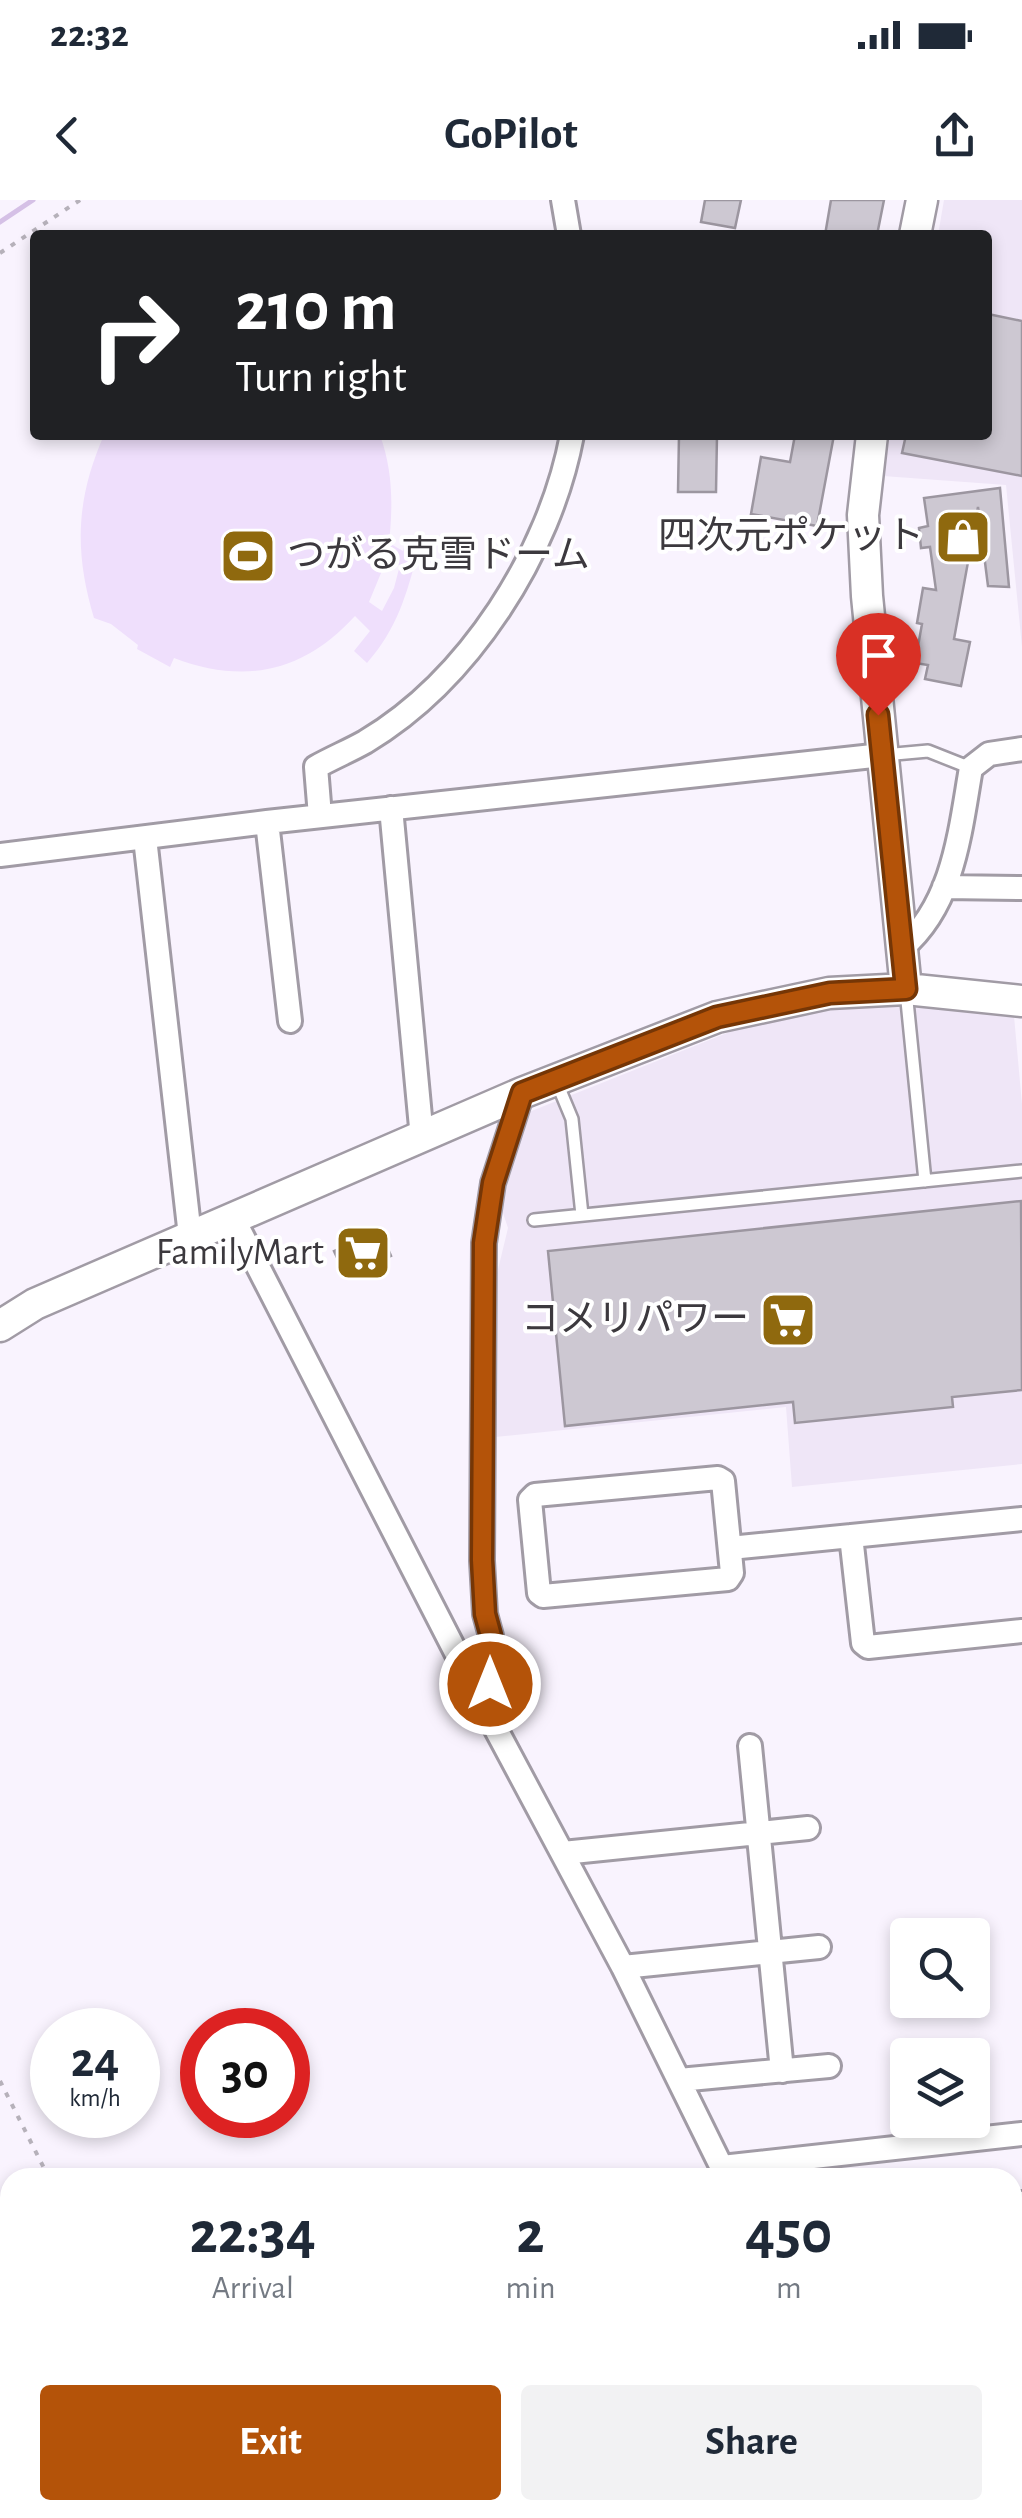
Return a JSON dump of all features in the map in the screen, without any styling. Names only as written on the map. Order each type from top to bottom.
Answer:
[{"type":"street","points":[[563,200],[568,230]]},
{"type":"street","points":[[916,230],[922,200]]},
{"type":"street","points":[[320,816],[316,767],[366,741],[408,710],[482,634],[516,583],[544,530],[571,440]]},
{"type":"street","points":[[871,440],[863,516],[867,596],[906,989]]},
{"type":"street","points":[[902,948],[922,931],[944,887],[955,856],[971,768],[988,754],[1022,748]]},
{"type":"street","points":[[0,855],[882,755]]},
{"type":"street","points":[[392,808],[422,1138]]},
{"type":"street","points":[[267,822],[290,1022]]},
{"type":"street","points":[[145,838],[190,1236]]},
{"type":"street","points":[[944,887],[1022,888]]},
{"type":"street","points":[[0,1326],[36,1304],[190,1236],[522,1093],[717,1017],[830,993],[906,989],[1022,1001]]},
{"type":"street","points":[[483,1705],[490,1684],[491,1636],[485,1614],[482,1560],[484,1243],[493,1183],[522,1093]]},
{"type":"street","points":[[234,1218],[483,1705],[623,1967],[723,2168]]},
{"type":"street","points":[[718,1478],[723,1480],[730,1548],[732,1573],[728,1578],[543,1596],[539,1593],[530,1500],[535,1495],[718,1478]]},
{"type":"street","points":[[730,1548],[1022,1518]]},
{"type":"street","points":[[851,1536],[863,1643],[868,1647],[1022,1631]]},
{"type":"street","points":[[750,1746],[782,2071]]},
{"type":"street","points":[[563,1853],[808,1828]]},
{"type":"street","points":[[623,1967],[819,1948]]},
{"type":"street","points":[[680,2080],[829,2066]]},
{"type":"street","points":[[756,2168],[1022,2134]]},
{"type":"lane","points":[[882,755],[928,751],[971,768]]},
{"type":"lane","points":[[906,989],[925,1181]]},
{"type":"lane","points":[[556,1080],[572,1119],[582,1215]]},
{"type":"lane","points":[[534,1220],[1022,1171]]},
{"type":"path","points":[[35,230],[80,200]]},
{"type":"path","points":[[0,253],[30,233]]},
{"type":"path","points":[[0,2081],[44,2168]]},
{"type":"shaded area","points":[[944,200],[1022,200],[1022,647],[1006,485],[883,476],[889,440],[992,440],[992,230],[939,230]]},
{"type":"shaded area","name":"つがる克雪ドーム","points":[[102,440],[381,440],[391,489],[389,543],[403,551],[405,544],[418,551],[393,624],[367,663],[354,651],[370,631],[355,616],[315,650],[272,668],[225,671],[174,658],[170,667],[137,649],[138,645],[111,624],[94,618],[81,548],[88,481]],"holes":[[[386,561],[400,565],[382,611],[369,602]]]},
{"type":"shaded area","points":[[846,1004],[938,1006],[1014,1016],[1022,1104],[1022,1464],[792,1487],[786,1407],[495,1437],[488,1311],[508,1228],[498,1198],[524,1114],[766,1019]]},
{"type":"building","points":[[705,200],[741,200],[735,228],[701,222]]},
{"type":"building","points":[[831,200],[884,200],[878,230],[826,230]]},
{"type":"building","points":[[992,315],[1022,321],[1022,476],[902,453],[905,440],[992,440]]},
{"type":"building","points":[[679,440],[717,440],[716,492],[678,492]]},
{"type":"building","points":[[794,440],[833,440],[817,526],[751,514],[761,457],[790,462]]},
{"type":"building","points":[[1000,488],[1009,587],[988,586],[978,507],[954,639],[970,642],[961,686],[925,679],[928,665],[915,663],[922,624],[917,623],[923,588],[936,590],[930,547],[921,548],[919,528],[928,526],[924,498]]},
{"type":"building","name":"コメリパワー","points":[[1021,1201],[1022,1390],[952,1397],[953,1407],[795,1423],[793,1402],[565,1426],[548,1251]]},
{"type":"building","name":"FamilyMart","points":[[380,1230],[391,1256],[346,1277],[334,1251]]},
{"type":"waterway","points":[[0,222],[33,200]]},
{"type":"place","name":"四次元ポケット","points":[[963,537]]},
{"type":"place","name":"つがる克雪ドーム","points":[[248,556]]},
{"type":"place","name":"FamilyMart","points":[[363,1253]]},
{"type":"place","name":"コメリパワー","points":[[788,1320]]},
{"type":"route","points":[[490,1684],[491,1636],[485,1614],[482,1560],[484,1243],[493,1183],[522,1093],[717,1017],[830,993],[906,989],[878,715]]}]
